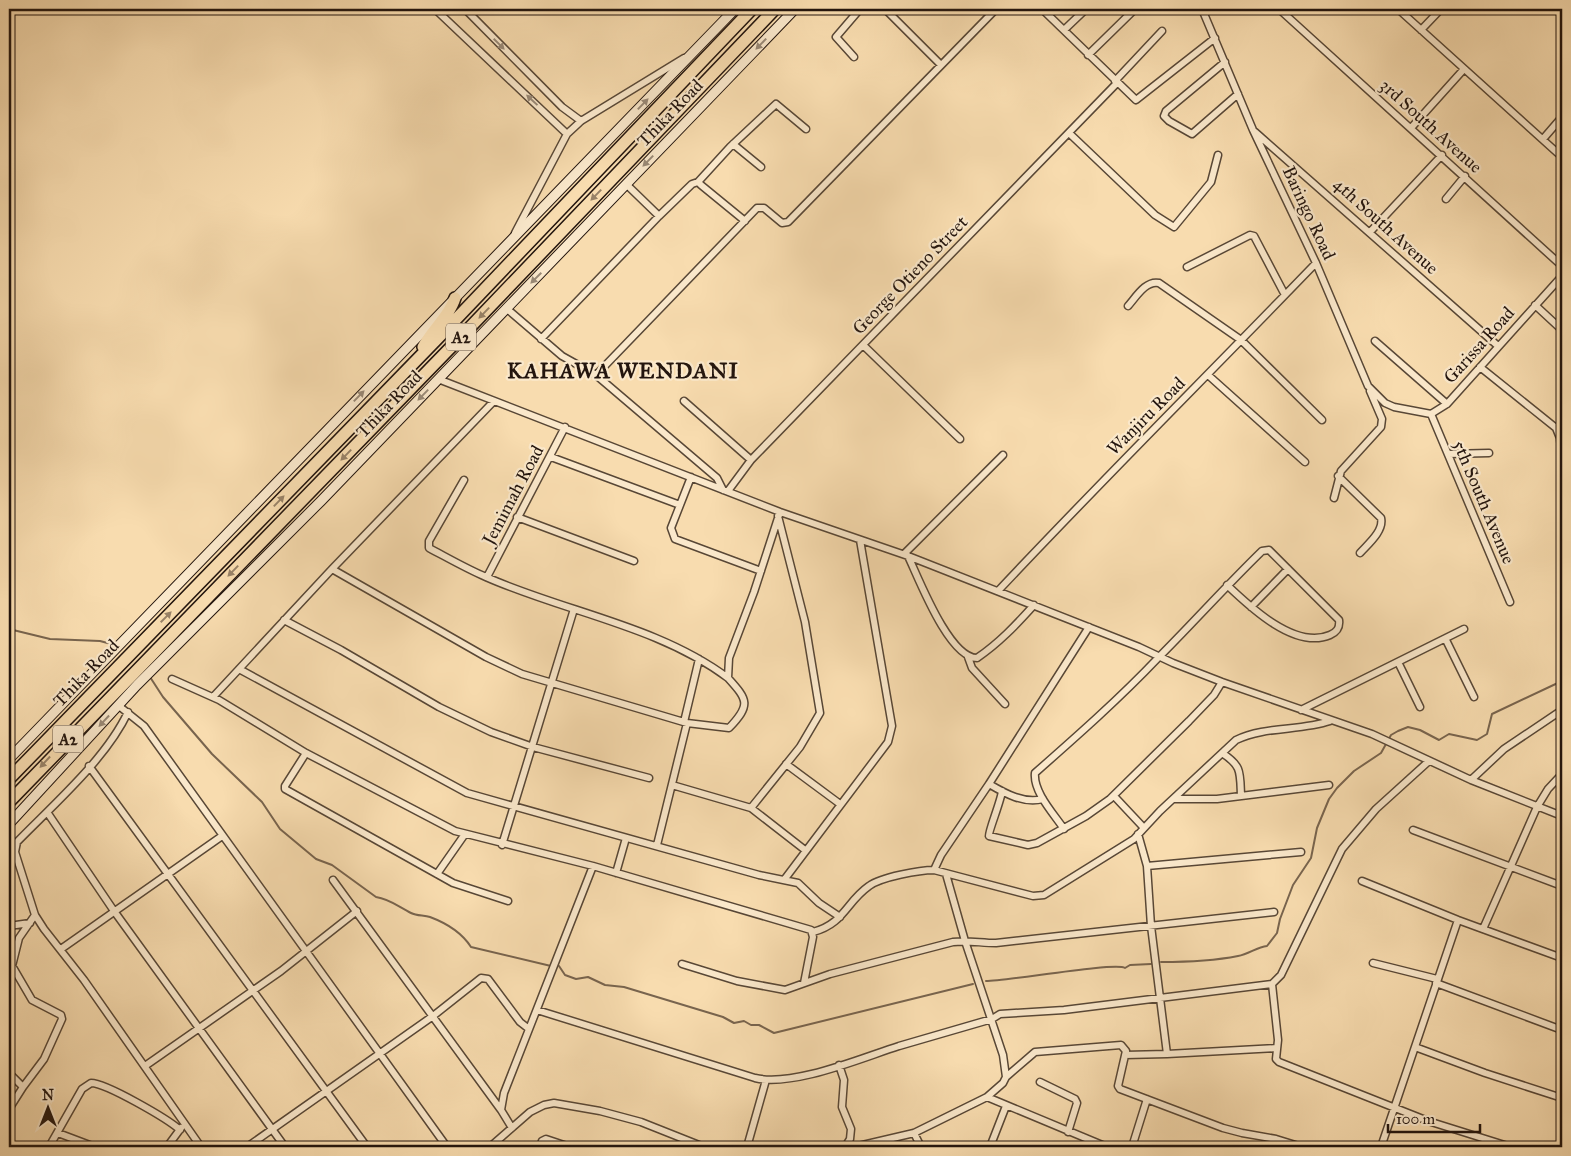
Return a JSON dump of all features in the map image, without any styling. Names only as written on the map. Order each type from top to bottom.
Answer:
[{"type":"highway","name":"Thika Road","points":[[9,779],[131,651],[416,360],[752,9]]},
{"type":"highway","name":"Thika Road","points":[[9,802],[132,681],[143,662],[454,344],[775,9]]},
{"type":"highway","points":[[416,360],[431,332],[453,306],[456,298]]},
{"type":"main road","name":"Thika Road","points":[[9,759],[118,644],[735,9]]},
{"type":"main road","name":"Thika Road","points":[[9,824],[119,706],[132,681],[152,671],[438,379],[795,9]]},
{"type":"street","points":[[436,9],[567,134]]},
{"type":"street","points":[[465,9],[562,107],[580,121]]},
{"type":"street","points":[[854,57],[836,37],[860,9]]},
{"type":"street","points":[[885,9],[941,65]]},
{"type":"street","points":[[596,375],[757,208],[761,206],[782,224],[788,222],[996,9]]},
{"type":"street","points":[[1042,9],[1136,100],[1215,38]]},
{"type":"street","points":[[1064,30],[1086,9]]},
{"type":"street","points":[[1088,55],[1135,9]]},
{"type":"street","name":"Baringo Road","points":[[1202,9],[1253,130],[1316,263],[1368,386],[1385,403],[1431,414]]},
{"type":"street","name":"3rd South Avenue","points":[[1279,9],[1442,154],[1562,266]]},
{"type":"street","points":[[1398,9],[1562,156]]},
{"type":"street","points":[[1421,30],[1441,9]]},
{"type":"street","points":[[1558,9],[1562,13]]},
{"type":"street","name":"George Otieno Street","points":[[725,490],[751,460],[1069,133],[1162,31]]},
{"type":"street","points":[[512,239],[567,134],[580,121],[692,54]]},
{"type":"street","points":[[1225,62],[1166,111],[1164,116],[1169,121],[1192,134],[1238,94]]},
{"type":"street","points":[[1411,128],[1464,69]]},
{"type":"street","points":[[541,340],[659,216],[692,184],[698,182],[733,144],[776,104],[806,129]]},
{"type":"street","points":[[1543,139],[1562,117]]},
{"type":"street","name":"4th South Avenue","points":[[1253,130],[1498,346]]},
{"type":"street","points":[[1069,133],[1154,215],[1174,227],[1211,182],[1218,154]]},
{"type":"street","points":[[733,144],[761,167]]},
{"type":"street","points":[[1370,232],[1442,154]]},
{"type":"street","points":[[1446,199],[1465,176]]},
{"type":"street","points":[[698,182],[745,221]]},
{"type":"street","points":[[626,184],[659,216]]},
{"type":"street","points":[[1188,267],[1250,235],[1254,236],[1285,295]]},
{"type":"street","name":"Wanjiru Road","points":[[998,591],[1104,478],[1208,375],[1316,263]]},
{"type":"street","name":"Garissa Road","points":[[1431,414],[1447,404],[1562,276]]},
{"type":"street","points":[[1128,306],[1148,284],[1153,282],[1159,283],[1241,340],[1322,420]]},
{"type":"street","points":[[1535,305],[1562,330]]},
{"type":"street","points":[[506,308],[541,340],[562,356],[596,375],[718,478],[725,490]]},
{"type":"street","points":[[1375,341],[1447,404]]},
{"type":"street","points":[[863,345],[960,438]]},
{"type":"street","points":[[1480,367],[1556,428],[1560,438],[1562,459]]},
{"type":"street","points":[[1208,375],[1305,462]]},
{"type":"street","points":[[438,379],[725,490],[779,514],[906,555],[1034,604],[1222,682],[1372,734],[1471,780],[1562,816]]},
{"type":"street","points":[[1334,498],[1338,476],[1381,427],[1382,419],[1368,386]]},
{"type":"street","points":[[213,697],[332,569],[494,401]]},
{"type":"street","points":[[684,401],[751,460]]},
{"type":"street","name":"5th South Avenue","points":[[1431,414],[1510,602]]},
{"type":"street","name":"Jemimah Road","points":[[487,577],[516,517],[551,457],[565,427]]},
{"type":"street","points":[[1448,454],[1489,453]]},
{"type":"street","points":[[906,555],[1003,455]]},
{"type":"street","points":[[551,457],[680,505]]},
{"type":"street","points":[[1338,476],[1381,518],[1380,529],[1360,553]]},
{"type":"street","points":[[691,477],[671,528],[675,539],[761,570]]},
{"type":"street","points":[[332,569],[486,657],[522,674],[685,723],[730,728],[744,709],[744,696],[728,678],[699,659],[626,627],[487,577],[428,548],[427,545],[464,480]]},
{"type":"street","points":[[728,678],[729,658],[779,514]]},
{"type":"street","points":[[751,808],[800,747],[820,713],[805,622],[779,514]]},
{"type":"street","points":[[516,517],[634,561]]},
{"type":"street","points":[[784,880],[888,742],[892,726],[860,540]]},
{"type":"street","points":[[1064,828],[1043,799],[1035,780],[1035,774],[1087,729],[1160,657],[1227,584],[1265,550],[1269,550],[1339,620],[1338,630],[1323,637],[1303,637],[1262,617],[1227,584]]},
{"type":"street","points":[[906,555],[946,631],[958,649],[968,657],[972,668],[1006,704]]},
{"type":"street","points":[[1251,607],[1288,569]]},
{"type":"street","points":[[968,657],[977,658],[993,647],[1010,632],[1034,604]]},
{"type":"street","points":[[502,845],[574,609]]},
{"type":"street","points":[[284,620],[341,650],[440,707],[491,732],[533,747],[649,778]]},
{"type":"street","points":[[934,870],[1089,627]]},
{"type":"street","points":[[1301,710],[1446,640],[1464,629]]},
{"type":"street","points":[[1446,640],[1474,697]]},
{"type":"street","points":[[657,845],[699,659]]},
{"type":"street","points":[[1398,662],[1420,707]]},
{"type":"street","points":[[239,668],[459,789],[514,807],[657,845],[759,875],[784,880],[804,887],[813,898],[840,917]]},
{"type":"street","points":[[172,679],[213,697],[306,753],[444,826],[502,845],[593,866],[804,927],[813,932],[830,926],[871,884],[934,870],[1038,896],[1054,890],[1128,844],[1222,753],[1243,737],[1315,726],[1330,721]]},
{"type":"street","points":[[1002,792],[998,810],[988,831],[989,836],[1028,845],[1064,828],[1086,816],[1114,796],[1214,695],[1222,682]]},
{"type":"street","points":[[119,706],[144,726],[447,1147]]},
{"type":"street","points":[[1471,780],[1504,749],[1562,710]]},
{"type":"street","points":[[128,712],[117,732],[89,766],[17,842],[15,847],[35,914],[44,929],[61,949],[145,1066],[182,1127],[201,1147]]},
{"type":"street","points":[[306,753],[285,786],[285,790],[437,874],[475,891],[508,901]]},
{"type":"street","points":[[1222,753],[1235,762],[1239,768],[1242,796]]},
{"type":"street","points":[[537,1010],[766,1080],[789,1078],[839,1065],[992,1019],[1000,1014],[1064,1010],[1272,984],[1286,966],[1342,849],[1376,809],[1429,761]]},
{"type":"street","points":[[786,764],[840,804]]},
{"type":"street","points":[[89,766],[367,1147]]},
{"type":"street","points":[[1483,929],[1509,865],[1537,807],[1548,789],[1562,774]]},
{"type":"street","points":[[989,784],[1002,792],[1028,801],[1043,799]]},
{"type":"street","points":[[672,785],[751,808],[805,850]]},
{"type":"street","points":[[1174,799],[1242,796],[1329,785]]},
{"type":"street","points":[[1114,796],[1144,828]]},
{"type":"street","points":[[47,812],[114,911],[285,1147]]},
{"type":"street","points":[[1413,830],[1562,886]]},
{"type":"street","points":[[437,874],[465,834]]},
{"type":"street","points":[[1138,834],[1147,866],[1151,926],[1167,1054]]},
{"type":"street","points":[[61,949],[222,836]]},
{"type":"street","points":[[616,873],[626,838]]},
{"type":"street","points":[[1147,866],[1301,852]]},
{"type":"street","points":[[501,1110],[504,1093],[593,866]]},
{"type":"street","points":[[946,874],[965,941],[1003,1055],[1006,1077]]},
{"type":"street","points":[[333,880],[501,1110],[512,1128]]},
{"type":"street","points":[[1362,880],[1458,920],[1562,958]]},
{"type":"street","points":[[145,1066],[254,991],[356,911]]},
{"type":"street","points":[[682,964],[737,981],[778,990],[791,989],[804,982],[965,941],[996,943],[1274,912]]},
{"type":"street","points":[[9,973],[10,963],[19,938],[35,914]]},
{"type":"street","points":[[1381,1147],[1458,920]]},
{"type":"street","points":[[9,926],[30,923]]},
{"type":"street","points":[[804,982],[813,932]]},
{"type":"street","points":[[9,1109],[44,1059],[62,1019],[60,1015],[32,1000],[10,963]]},
{"type":"street","points":[[1373,963],[1436,981],[1562,1030]]},
{"type":"street","points":[[248,1147],[485,977],[520,1022],[529,1029]]},
{"type":"street","points":[[1272,984],[1276,1012],[1276,1059],[1279,1062],[1394,1109],[1511,1147]]},
{"type":"street","points":[[854,1147],[914,1133],[987,1097],[1003,1083],[1006,1077],[1035,1052],[1112,1044],[1124,1046],[1125,1055],[1118,1086],[1147,1099],[1242,1133],[1276,1138],[1302,1147]]},
{"type":"street","points":[[1415,1047],[1485,1073],[1562,1098]]},
{"type":"street","points":[[1125,1055],[1277,1048]]},
{"type":"street","points":[[839,1065],[844,1080],[842,1107],[851,1129],[850,1139],[845,1147]]},
{"type":"street","points":[[9,1073],[23,1087]]},
{"type":"street","points":[[747,1147],[766,1080]]},
{"type":"street","points":[[1040,1082],[1074,1099],[1078,1103],[1068,1132]]},
{"type":"street","points":[[49,1147],[82,1089],[91,1083],[102,1085],[182,1127]]},
{"type":"street","points":[[987,1097],[1108,1147]]},
{"type":"street","points":[[1132,1147],[1147,1099]]},
{"type":"street","points":[[490,1147],[536,1108],[564,1103],[641,1122],[704,1147]]},
{"type":"street","points":[[990,1147],[1006,1106]]},
{"type":"street","points":[[167,1147],[182,1127]]},
{"type":"street","points":[[58,1133],[95,1147]]},
{"type":"street","points":[[914,1133],[922,1146]]},
{"type":"street","points":[[1274,1147],[1276,1138]]},
{"type":"street","points":[[540,1147],[542,1141],[546,1139],[570,1147]]},
{"type":"street","points":[[1085,1147],[1088,1140]]},
{"type":"waterway","points":[[9,629],[50,639],[100,641],[115,645]]},
{"type":"waterway","points":[[150,677],[163,697],[212,754],[262,802],[280,829],[316,859],[332,865],[376,897],[390,901],[413,914],[430,917],[448,925],[463,937],[471,947],[551,966]]},
{"type":"waterway","points":[[1161,962],[1229,958],[1267,946],[1277,933],[1280,919],[1293,885],[1311,858],[1317,828],[1329,799],[1354,771],[1381,753],[1391,735],[1408,727],[1420,730],[1439,740],[1449,734],[1477,740],[1487,734],[1492,714],[1562,681]]},
{"type":"waterway","points":[[986,981],[1082,969],[1125,968],[1130,965],[1151,964]]},
{"type":"waterway","points":[[559,966],[565,975],[576,979],[588,977],[605,985],[624,987],[723,1017],[734,1023],[744,1021],[751,1025],[759,1025],[774,1033],[973,984]]},
{"type":"district","name":"KAHAWA WENDANI","points":[[623,370]]}]
